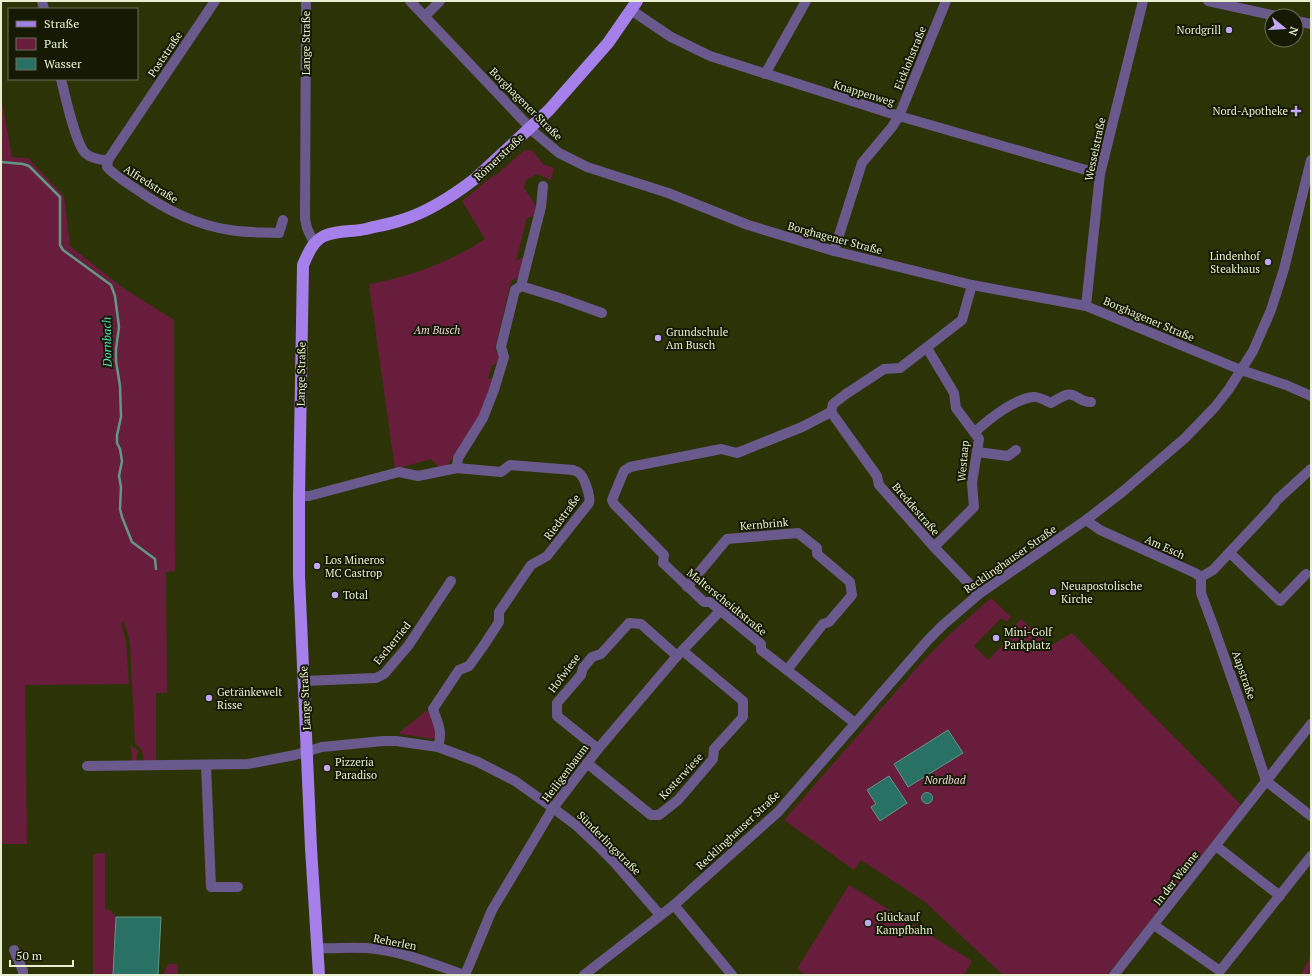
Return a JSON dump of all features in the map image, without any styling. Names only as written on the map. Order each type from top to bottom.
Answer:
[{"type":"main road","name":"Römerstraße","points":[[314,243],[323,237],[334,233],[363,230],[402,220],[437,204],[463,188],[476,178],[549,110],[592,63],[634,6]]},
{"type":"main road","name":"Lange Straße","points":[[314,243],[308,252],[302,272],[299,576],[311,848],[319,975]]},
{"type":"street","name":"Poststraße","points":[[108,160],[215,1]]},
{"type":"street","name":"Lange Straße","points":[[306,1],[305,219],[307,228],[314,243]]},
{"type":"street","name":"Borghagener Straße","points":[[410,1],[530,128],[559,153],[587,167],[668,193],[748,225],[834,251],[972,285],[1086,306],[1241,370],[1286,385],[1311,396]]},
{"type":"street","points":[[425,16],[440,1]]},
{"type":"street","points":[[765,74],[806,1]]},
{"type":"street","name":"Eicklohstraße","points":[[834,251],[862,163],[892,127],[899,116],[946,1]]},
{"type":"street","name":"Wesselstraße","points":[[1086,306],[1100,174],[1143,1]]},
{"type":"street","points":[[1208,1],[1264,13]]},
{"type":"street","name":"Knappenweg","points":[[634,6],[671,37],[710,56],[899,116],[1100,174]]},
{"type":"street","points":[[61,80],[74,129],[84,152],[93,158],[108,160]]},
{"type":"street","name":"Alfredstraße","points":[[108,160],[107,167],[113,173],[167,209],[190,220],[230,230],[279,233],[283,220]]},
{"type":"street","name":"Recklinghauser Straße","points":[[584,975],[674,905],[778,812],[928,640],[943,625],[979,594],[1086,520],[1121,493],[1184,438],[1215,407],[1229,389],[1253,351],[1278,290],[1311,160]]},
{"type":"street","points":[[457,468],[458,458],[483,418],[494,390],[504,357],[501,347],[515,290],[520,286],[541,207],[543,186]]},
{"type":"street","points":[[831,412],[833,404],[846,394],[884,369],[900,368],[962,320],[972,285]]},
{"type":"street","points":[[520,286],[602,313]]},
{"type":"street","name":"Westaap","points":[[927,348],[954,393],[956,408],[979,439],[972,483],[974,507],[934,547]]},
{"type":"street","name":"Westaap","points":[[975,432],[984,424],[1017,402],[1035,397],[1051,403],[1067,395],[1073,395],[1086,402],[1091,402]]},
{"type":"street","name":"Malterscheidtstraße","points":[[831,412],[802,427],[737,453],[721,449],[630,467],[624,471],[612,500],[614,504],[664,555],[663,563],[704,602],[710,602],[760,644],[762,650],[855,723]]},
{"type":"street","name":"Breddestraße","points":[[831,412],[877,476],[879,485],[934,547],[979,594]]},
{"type":"street","points":[[977,452],[1008,456],[1016,450]]},
{"type":"street","name":"Riedstraße","points":[[299,496],[309,496],[399,472],[418,476],[457,468],[501,472],[510,465],[573,470],[581,475],[590,499],[589,503],[547,556],[531,564],[499,612],[498,622],[484,644],[469,666],[459,670],[433,708],[441,732],[438,747]]},
{"type":"street","points":[[1201,577],[1213,570],[1277,500],[1311,469]]},
{"type":"street","name":"Am Esch","points":[[1086,520],[1100,530],[1201,577]]},
{"type":"street","name":"Kernbrink","points":[[687,586],[728,539],[798,533],[817,548],[818,554],[850,582],[852,595],[829,622],[823,624],[787,670]]},
{"type":"street","points":[[1230,552],[1280,601],[1306,574]]},
{"type":"street","name":"Aapstraße","points":[[1201,577],[1201,594],[1245,716],[1266,781]]},
{"type":"street","name":"Escherried","points":[[304,681],[376,678],[384,674],[408,646],[451,581]]},
{"type":"street","name":"Heiligenbaum","points":[[465,975],[492,910],[553,808],[598,749],[680,653],[720,611]]},
{"type":"street","name":"Hofwiese","points":[[598,749],[557,716],[557,703],[581,675],[583,668],[592,657],[601,654],[629,623],[641,624],[680,653]]},
{"type":"street","name":"Kosterwiese","points":[[588,763],[651,814],[659,814],[678,800],[713,759],[714,749],[743,717],[743,701],[680,653]]},
{"type":"street","name":"In der Wanne","points":[[1114,975],[1311,724]]},
{"type":"street","name":"Sünderlingstraße","points":[[307,752],[322,747],[396,741],[438,747],[478,762],[514,781],[577,826],[614,862],[660,915]]},
{"type":"street","points":[[87,766],[248,764],[307,752]]},
{"type":"street","points":[[206,765],[211,887],[238,887]]},
{"type":"street","points":[[1266,781],[1311,816]]},
{"type":"street","points":[[1216,846],[1280,896]]},
{"type":"street","points":[[1154,925],[1223,973],[1311,856]]},
{"type":"street","points":[[674,905],[732,975]]},
{"type":"street","name":"Reherlen","points":[[317,948],[374,949],[398,953],[418,958],[465,975]]},
{"type":"street","points":[[14,950],[23,971],[23,975]]},
{"type":"green space","points":[[1,96],[12,157],[28,158],[64,196],[70,246],[123,288],[174,320],[175,571],[166,572],[167,693],[156,693],[156,761],[144,761],[142,750],[135,743],[130,645],[123,621],[121,623],[126,641],[129,684],[25,685],[27,844],[1,844]]},
{"type":"green space","name":"Am Busch","points":[[526,150],[533,151],[543,164],[554,168],[551,180],[537,174],[526,180],[524,188],[536,206],[534,216],[527,218],[516,261],[524,257],[519,277],[511,281],[495,349],[500,359],[499,363],[492,365],[488,379],[495,378],[479,417],[447,466],[440,468],[431,459],[395,469],[369,284],[400,277],[429,268],[458,255],[485,239],[462,201]]},
{"type":"green space","name":"Nordbad","points":[[991,598],[1011,617],[1006,622],[1001,618],[974,646],[988,660],[1019,629],[1015,625],[1021,619],[1050,646],[1072,633],[1241,805],[1107,975],[1003,975],[925,902],[861,860],[854,870],[784,820],[920,664],[952,632]]},
{"type":"green space","points":[[426,711],[429,712],[437,732],[434,739],[400,734],[400,732]]},
{"type":"green space","points":[[131,745],[138,751],[138,755],[136,755],[137,761],[132,761]]},
{"type":"green space","points":[[105,853],[105,909],[110,910],[116,917],[114,967],[113,975],[93,975],[93,854]]},
{"type":"green space","name":"Glückauf Kampfbahn","points":[[849,885],[972,961],[964,975],[806,975],[797,969]]},
{"type":"green space","points":[[1311,955],[1311,975],[1301,975]]},
{"type":"green space","points":[[168,964],[177,964],[178,975],[163,975]]},
{"type":"water","points":[[948,730],[963,753],[908,787],[894,764]]},
{"type":"water","points":[[889,776],[907,803],[880,821],[871,807],[876,804],[867,790]]},
{"type":"water","points":[[927,792],[931,794],[933,798],[931,802],[927,804],[923,802],[921,798],[923,794]]},
{"type":"water","points":[[116,917],[161,917],[158,975],[113,975]]},
{"type":"waterway","name":"Dornbach","points":[[1,162],[29,166],[60,197],[60,245],[63,250],[111,285],[115,296],[119,327],[116,361],[120,386],[121,417],[117,435],[117,443],[120,449],[122,461],[119,476],[121,487],[120,509],[132,542],[155,559],[156,569]]},
{"type":"place","name":"Nordgrill","points":[[1229,30]]},
{"type":"place","name":"Nord-Apotheke","points":[[1296,111]]},
{"type":"place","name":"Lindenhof Steakhaus","points":[[1268,262]]},
{"type":"place","name":"Grundschule Am Busch","points":[[658,338]]},
{"type":"place","name":"Los Mineros MC Castrop","points":[[317,566]]},
{"type":"place","name":"Neuapostolische Kirche","points":[[1053,592]]},
{"type":"place","name":"Total","points":[[335,595]]},
{"type":"place","name":"Mini-Golf Parkplatz","points":[[996,638]]},
{"type":"place","name":"Getränkewelt Risse","points":[[209,698]]},
{"type":"place","name":"Pizzeria Paradiso","points":[[327,768]]},
{"type":"place","name":"Glückauf Kampfbahn","points":[[868,923]]}]
